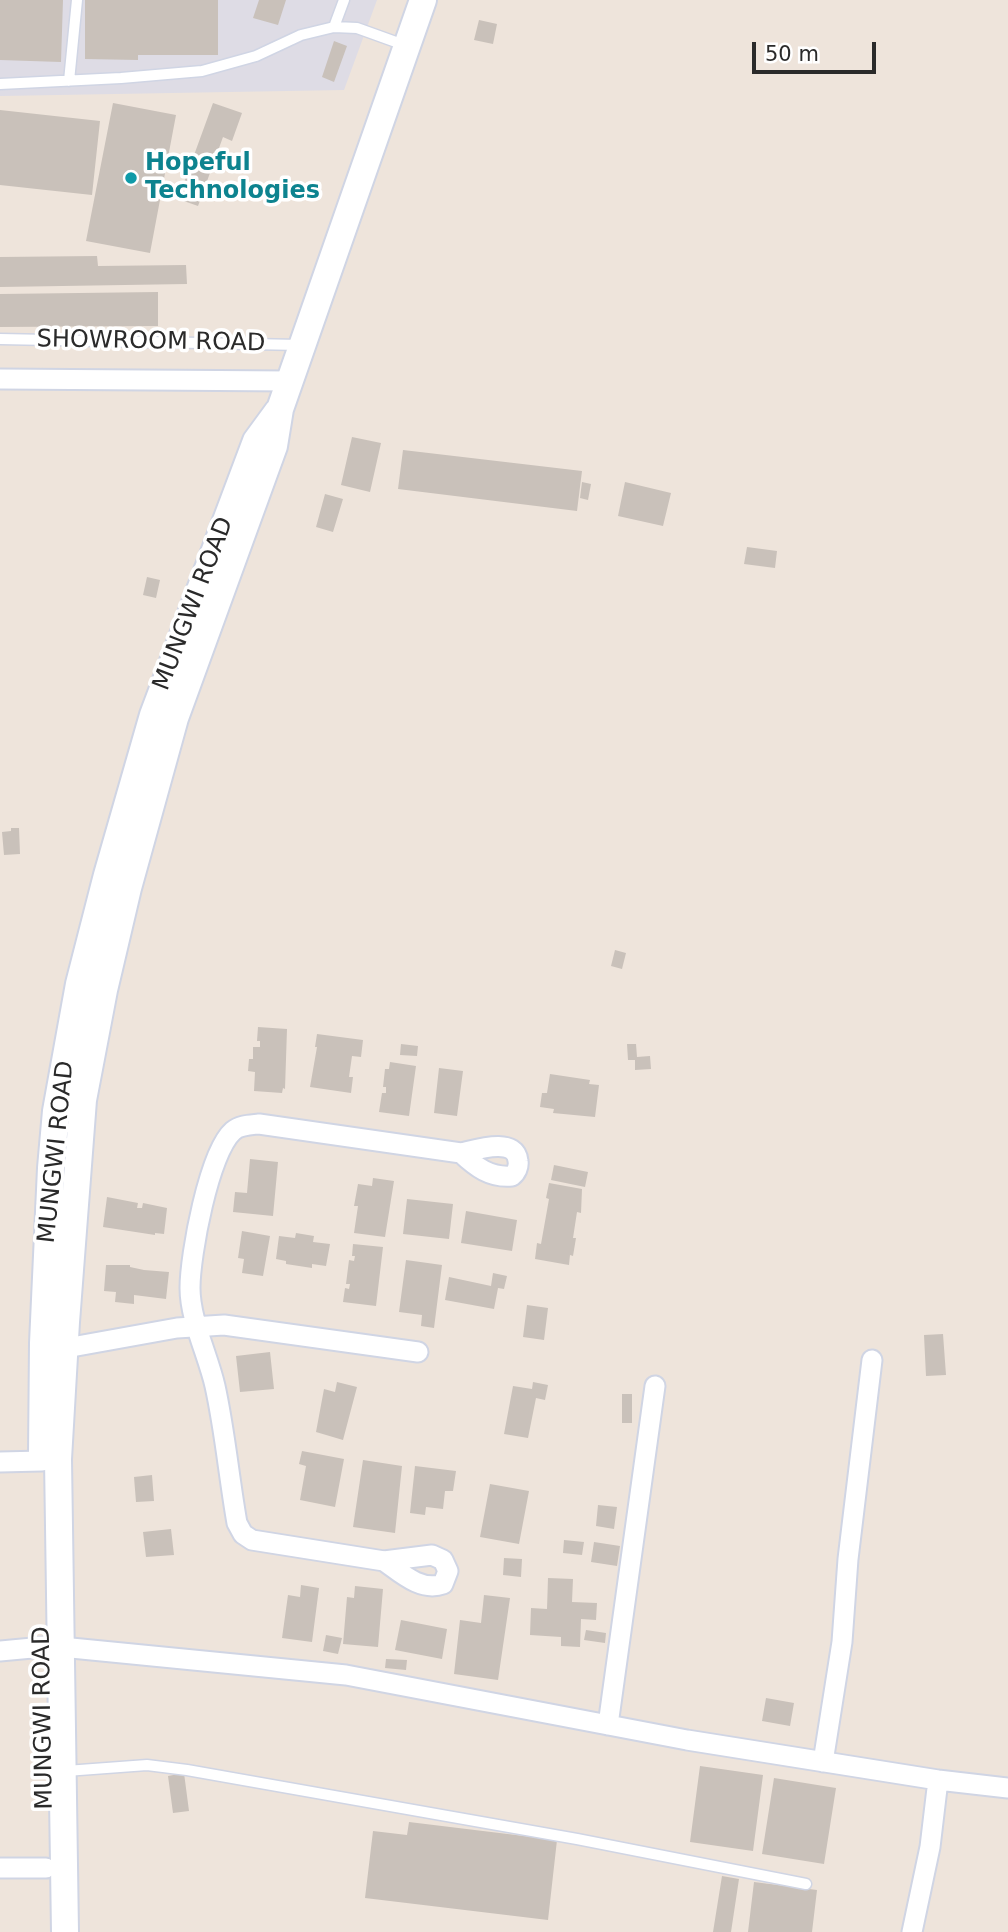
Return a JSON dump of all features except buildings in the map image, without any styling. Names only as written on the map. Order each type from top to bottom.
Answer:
[{"type":"main road","name":"MUNGWI ROAD","points":[[48,1932],[46,1868],[52,1647],[66,1308],[83,1100],[104,990],[128,888],[176,718],[274,446],[280,410],[289,381],[342,237],[423,0]]},
{"type":"main road","name":"MUNGWI ROAD","points":[[65,1932],[62,1771],[42,1461],[43,1343],[51,1168],[57,1111],[79,984],[153,715],[256,441],[280,410]]},
{"type":"street","points":[[0,380],[289,381]]},
{"type":"street","points":[[384,1561],[252,1540],[243,1534],[237,1523],[215,1386],[192,1308],[190,1288],[205,1195],[222,1147],[239,1127],[259,1124],[461,1153]]},
{"type":"street","points":[[65,1348],[198,1326],[225,1325],[418,1353]]},
{"type":"street","points":[[823,1762],[842,1642],[848,1559],[872,1360]]},
{"type":"street","points":[[608,1725],[655,1386]]},
{"type":"street","points":[[0,1462],[42,1461]]},
{"type":"street","points":[[0,1651],[52,1647],[346,1675],[608,1725],[823,1762],[1008,1788]]},
{"type":"street","points":[[912,1932],[930,1847],[938,1780]]},
{"type":"street","points":[[0,1868],[46,1868]]},
{"type":"lane","points":[[69,81],[77,0]]},
{"type":"lane","points":[[334,27],[344,0]]},
{"type":"lane","points":[[0,83],[202,71],[256,56],[301,35],[334,27],[357,29],[407,46]]},
{"type":"lane","name":"SHOWROOM ROAD","points":[[0,340],[302,345]]},
{"type":"lane","points":[[62,1771],[147,1765],[187,1770],[577,1839],[806,1884]]},
{"type":"shaded area","points":[[0,0],[377,0],[344,90],[0,96]]},
{"type":"place","name":"Hopeful Technologies","points":[[131,178]]}]
